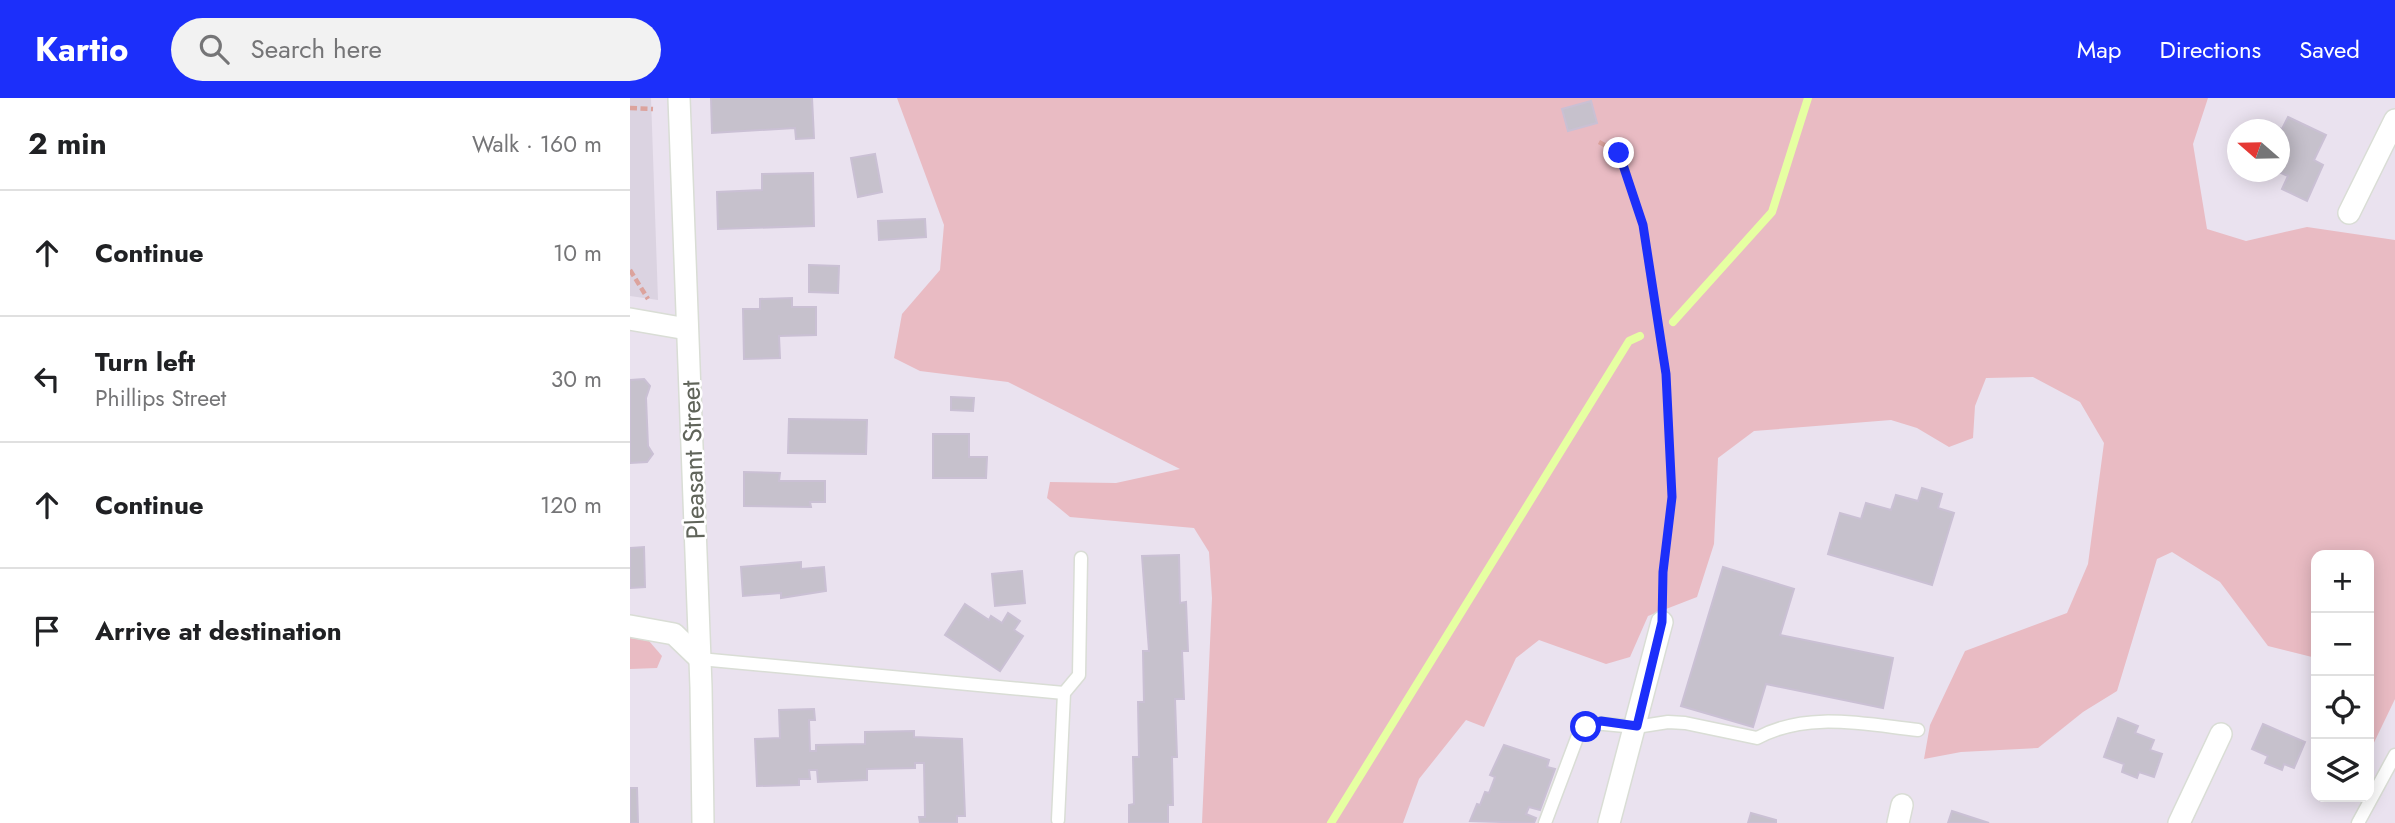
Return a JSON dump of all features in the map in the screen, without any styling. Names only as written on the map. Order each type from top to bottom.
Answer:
[{"type":"street","name":"Pleasant Street","points":[[679,98],[700,659],[703,823]]},
{"type":"street","points":[[2350,213],[2395,120]]},
{"type":"street","points":[[630,318],[687,329]]},
{"type":"street","points":[[1609,823],[1662,622]]},
{"type":"street","points":[[630,626],[674,634],[700,659]]},
{"type":"street","points":[[2179,823],[2221,734]]},
{"type":"lane","points":[[1058,820],[1063,693],[1079,675],[1080,558]]},
{"type":"lane","points":[[700,659],[1063,693]]},
{"type":"lane","points":[[1545,823],[1577,738],[1586,727],[1601,721],[1636,727],[1668,722],[1685,723],[1757,738],[1779,726],[1802,721],[1918,730]]},
{"type":"lane","points":[[2358,823],[2395,755]]},
{"type":"path","points":[[630,108],[653,109]]},
{"type":"path","points":[[1599,142],[1619,153],[1627,169],[1643,225],[1666,374],[1672,497],[1663,572],[1662,622]]},
{"type":"path","points":[[630,270],[648,300]]},
{"type":"shaded area","points":[[630,98],[651,98],[658,300],[630,296]]},
{"type":"shaded area","points":[[897,98],[2208,98],[2193,144],[2207,229],[2246,241],[2307,227],[2395,240],[2395,699],[2374,743],[2374,550],[2311,550],[2311,657],[2268,646],[2220,582],[2172,552],[2157,559],[2117,691],[2083,712],[2038,748],[1961,752],[1924,759],[1930,725],[1965,651],[2067,613],[2088,564],[2104,443],[2080,402],[2033,377],[1986,378],[1975,406],[1973,438],[1949,447],[1917,428],[1891,420],[1754,431],[1718,458],[1714,544],[1697,597],[1648,616],[1630,657],[1606,664],[1539,640],[1516,658],[1484,727],[1466,720],[1419,779],[1403,823],[1202,823],[1212,598],[1209,552],[1194,528],[1070,517],[1047,498],[1050,482],[1116,483],[1180,469],[1008,382],[920,371],[894,358],[902,314],[940,270],[944,225]]},
{"type":"shaded area","points":[[630,638],[649,641],[662,656],[657,668],[630,669]]},
{"type":"building","points":[[711,98],[812,98],[814,138],[796,139],[795,128],[712,133]]},
{"type":"building","points":[[1591,101],[1597,123],[1568,131],[1562,109]]},
{"type":"building","points":[[2288,117],[2326,135],[2314,160],[2323,165],[2307,201],[2282,189],[2285,182],[2290,182],[2290,119],[2287,119]]},
{"type":"building","points":[[875,154],[882,192],[858,197],[851,158]]},
{"type":"building","points":[[813,173],[814,226],[718,229],[717,192],[762,190],[762,174]]},
{"type":"building","points":[[925,219],[926,237],[879,240],[878,221]]},
{"type":"building","points":[[809,265],[839,266],[838,293],[809,292]]},
{"type":"building","points":[[792,298],[792,307],[816,307],[816,335],[779,336],[780,358],[744,359],[743,309],[760,309],[760,299]]},
{"type":"building","points":[[644,379],[650,386],[646,398],[648,446],[653,454],[647,462],[630,463],[630,380]]},
{"type":"building","points":[[951,397],[974,398],[973,411],[951,410]]},
{"type":"building","points":[[789,419],[867,420],[866,454],[788,453]]},
{"type":"building","points":[[933,434],[969,434],[969,457],[987,457],[986,478],[933,478]]},
{"type":"building","points":[[744,472],[780,473],[779,481],[825,481],[825,502],[810,502],[811,507],[744,506]]},
{"type":"building","points":[[1922,488],[1942,494],[1938,508],[1954,513],[1932,585],[1828,554],[1840,513],[1861,519],[1866,503],[1891,510],[1896,495],[1918,501]]},
{"type":"building","points":[[644,547],[645,587],[630,588],[630,548]]},
{"type":"building","points":[[1179,555],[1180,603],[1186,602],[1188,651],[1182,651],[1184,699],[1175,699],[1177,757],[1172,757],[1173,805],[1168,805],[1168,823],[1129,823],[1129,805],[1134,804],[1133,757],[1139,757],[1138,702],[1144,702],[1143,651],[1149,651],[1142,556]]},
{"type":"building","points":[[801,562],[801,569],[824,567],[826,591],[781,598],[781,593],[743,596],[741,567]]},
{"type":"building","points":[[1723,567],[1794,589],[1780,635],[1893,658],[1883,708],[1766,684],[1753,727],[1681,706]]},
{"type":"building","points":[[1022,571],[1025,603],[995,606],[992,574]]},
{"type":"building","points":[[965,604],[989,620],[991,616],[1002,623],[1008,613],[1020,621],[1014,630],[1023,636],[1000,671],[945,635]]},
{"type":"building","points":[[814,709],[815,720],[809,720],[810,751],[816,751],[816,745],[865,744],[865,732],[914,731],[914,737],[962,739],[965,816],[957,816],[957,823],[920,823],[919,817],[925,817],[924,763],[915,763],[915,768],[867,769],[867,780],[818,782],[817,770],[809,770],[810,779],[799,779],[799,785],[757,786],[755,739],[780,738],[779,710]]},
{"type":"building","points":[[2118,718],[2138,726],[2135,733],[2154,740],[2150,750],[2162,754],[2154,777],[2139,772],[2137,778],[2122,772],[2124,764],[2104,757]]},
{"type":"building","points":[[2263,724],[2305,742],[2294,768],[2284,764],[2282,770],[2265,763],[2268,756],[2252,749]]},
{"type":"building","points":[[1504,745],[1549,760],[1547,767],[1555,769],[1540,810],[1529,807],[1526,814],[1536,818],[1534,823],[1470,821],[1485,792],[1489,793],[1495,777],[1490,775]]},
{"type":"building","points":[[630,788],[637,788],[638,823],[630,823]]},
{"type":"building","points":[[1952,811],[1989,823],[1948,823]]},
{"type":"building","points":[[1751,813],[1776,820],[1776,823],[1748,823]]},
{"type":"waterway","points":[[1673,322],[1772,212],[1808,98]]},
{"type":"waterway","points":[[1331,823],[1629,341],[1640,336]]},
{"type":"route","points":[[1586,727],[1601,721],[1637,726],[1662,622],[1663,572],[1672,497],[1666,374],[1643,225],[1627,169],[1619,153]]}]
